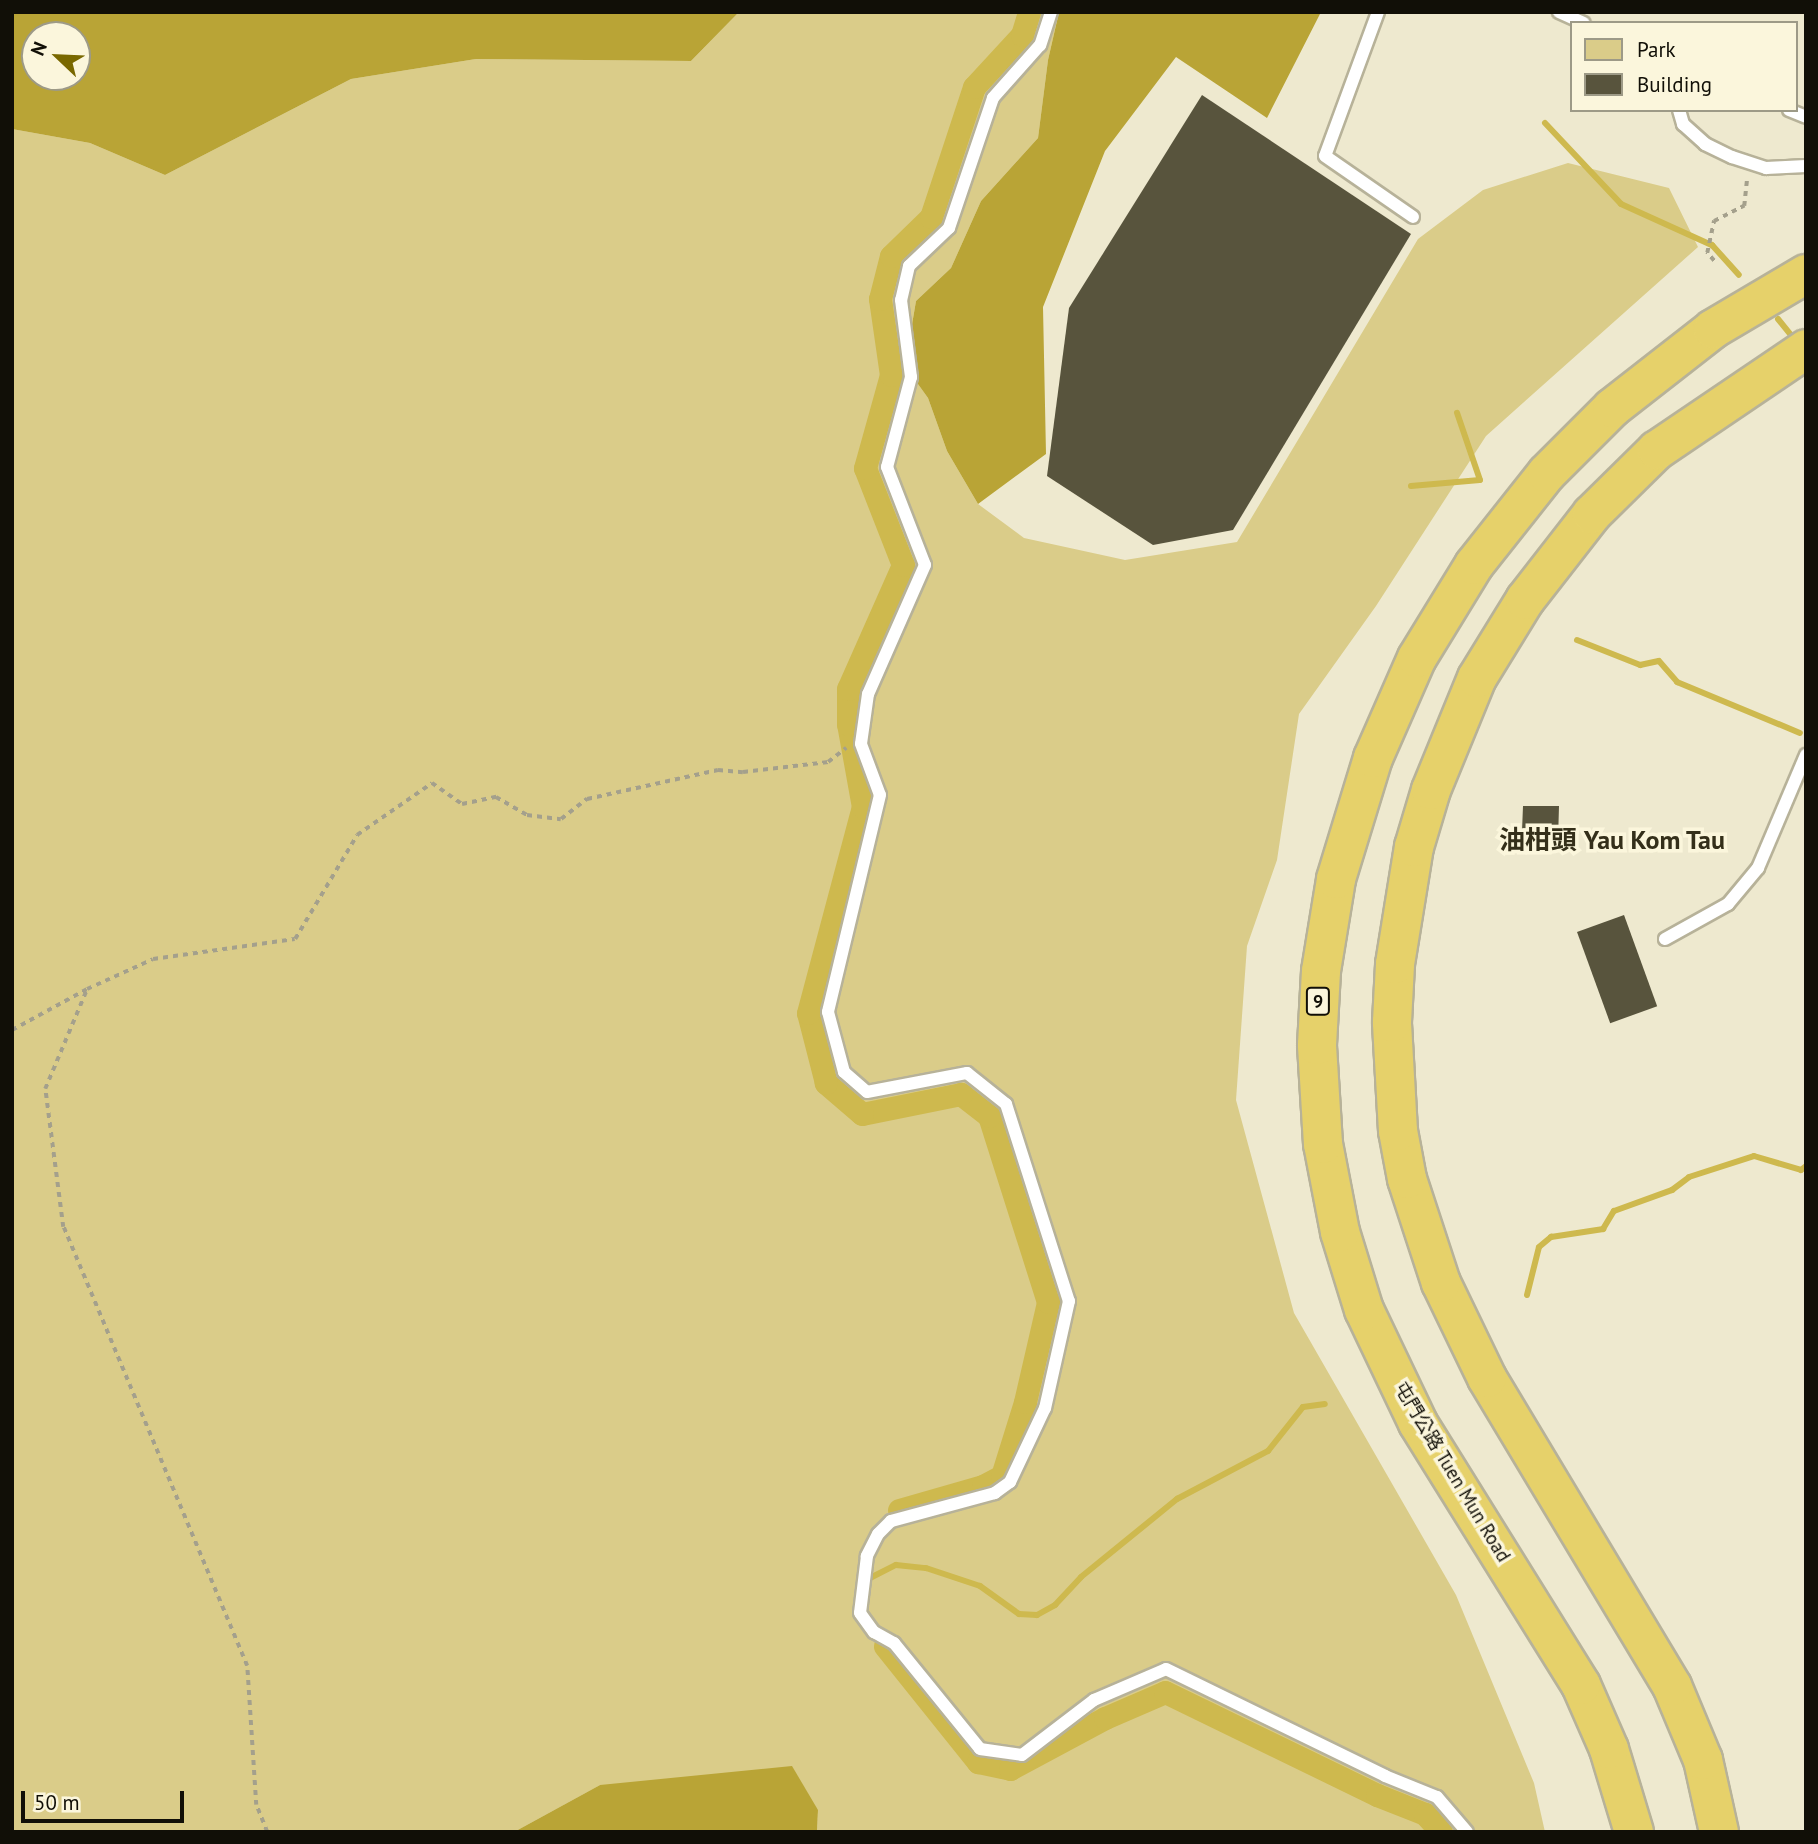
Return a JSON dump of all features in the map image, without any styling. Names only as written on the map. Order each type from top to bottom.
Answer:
[{"type":"highway","name":"屯門公路 Tuen Mun Road","points":[[1634,1832],[1609,1749],[1581,1685],[1418,1423],[1364,1310],[1340,1232],[1323,1144],[1317,1045],[1321,971],[1339,867],[1373,758],[1418,658],[1474,565],[1547,473],[1620,401],[1713,329],[1806,274]]},
{"type":"highway","points":[[1719,1832],[1703,1760],[1672,1686],[1642,1631],[1487,1378],[1441,1283],[1407,1180],[1398,1131],[1392,1022],[1395,964],[1414,847],[1431,790],[1477,678],[1519,609],[1565,545],[1622,482],[1729,398],[1806,349]]},
{"type":"lane","points":[[1051,12],[1040,45],[993,98],[949,228],[909,266],[901,300],[911,377],[887,467],[925,565],[868,694],[861,744],[880,795],[828,1012],[844,1072],[867,1092],[967,1073],[1006,1104],[1069,1301],[1045,1408],[1010,1482],[995,1493],[891,1521],[878,1534],[867,1556],[860,1613],[874,1632],[894,1643],[980,1749],[1022,1755],[1094,1700],[1166,1669],[1385,1776],[1437,1797],[1467,1832]]},
{"type":"lane","points":[[1378,12],[1325,156],[1413,217]]},
{"type":"lane","points":[[1680,112],[1683,124],[1705,144],[1732,157],[1766,168],[1806,166]]},
{"type":"lane","points":[[1665,939],[1728,904],[1758,868],[1806,755]]},
{"type":"path","points":[[1714,261],[1707,253],[1712,246],[1714,221],[1744,206],[1747,170]]},
{"type":"path","points":[[12,1030],[87,989],[153,959],[295,939],[357,835],[432,783],[462,804],[496,797],[527,815],[561,820],[587,799],[718,770],[743,772],[828,762],[842,750]]},
{"type":"path","points":[[87,989],[45,1089],[63,1227],[247,1665],[256,1805],[267,1832]]},
{"type":"green space","points":[[739,12],[1059,12],[1048,60],[1038,138],[981,201],[951,268],[916,301],[905,366],[928,398],[947,451],[978,504],[1024,538],[1125,560],[1237,542],[1418,239],[1483,190],[1568,163],[1669,188],[1698,247],[1486,436],[1376,606],[1299,714],[1277,860],[1247,946],[1236,1100],[1294,1313],[1456,1595],[1534,1783],[1545,1832],[817,1832],[818,1810],[600,1785],[514,1832],[12,1832],[12,129],[90,143],[165,175],[351,79],[476,59],[691,61]]},
{"type":"shaded area","points":[[12,12],[739,12],[691,61],[476,59],[351,79],[165,175],[90,143],[12,129]]},
{"type":"shaded area","points":[[1059,12],[1321,12],[1267,118],[1176,57],[1105,151],[1043,307],[1046,454],[978,504],[947,451],[928,398],[905,366],[916,301],[951,268],[981,201],[1038,138],[1048,60]]},
{"type":"shaded area","points":[[792,1766],[818,1810],[817,1832],[514,1832],[600,1785]]},
{"type":"building","points":[[1202,95],[1411,234],[1233,530],[1153,545],[1047,476],[1069,308]]},
{"type":"building","points":[[1523,806],[1559,806],[1558,841],[1540,841],[1541,831],[1522,831]]},
{"type":"building","points":[[1624,915],[1657,1006],[1610,1023],[1577,932]]},
{"type":"waterway","points":[[899,1510],[983,1486],[1002,1476],[1025,1402],[1048,1302],[989,1116],[961,1094],[862,1114],[826,1083],[808,1013],[863,807],[848,724],[848,689],[903,565],[865,468],[891,375],[880,299],[891,256],[931,217],[974,87],[1022,35],[1029,12]]},
{"type":"waterway","points":[[1545,123],[1621,204],[1712,245],[1739,275]]},
{"type":"waterway","points":[[1778,319],[1792,336]]},
{"type":"waterway","points":[[1411,486],[1480,480],[1457,413]]},
{"type":"waterway","points":[[1577,640],[1640,665],[1659,661],[1677,682],[1800,733]]},
{"type":"waterway","points":[[1527,1295],[1539,1247],[1551,1237],[1603,1229],[1614,1211],[1672,1190],[1689,1177],[1754,1156],[1801,1170],[1806,1166]]},
{"type":"waterway","points":[[870,1578],[896,1565],[926,1568],[980,1586],[1019,1614],[1037,1615],[1055,1605],[1081,1577],[1177,1499],[1268,1451],[1303,1407],[1325,1404]]},
{"type":"waterway","points":[[885,1646],[978,1762],[1010,1769],[1105,1718],[1165,1692],[1377,1795],[1425,1814],[1441,1832]]},
{"type":"district","name":"油柑頭 Yau Kom Tau","points":[[1612,840]]}]
